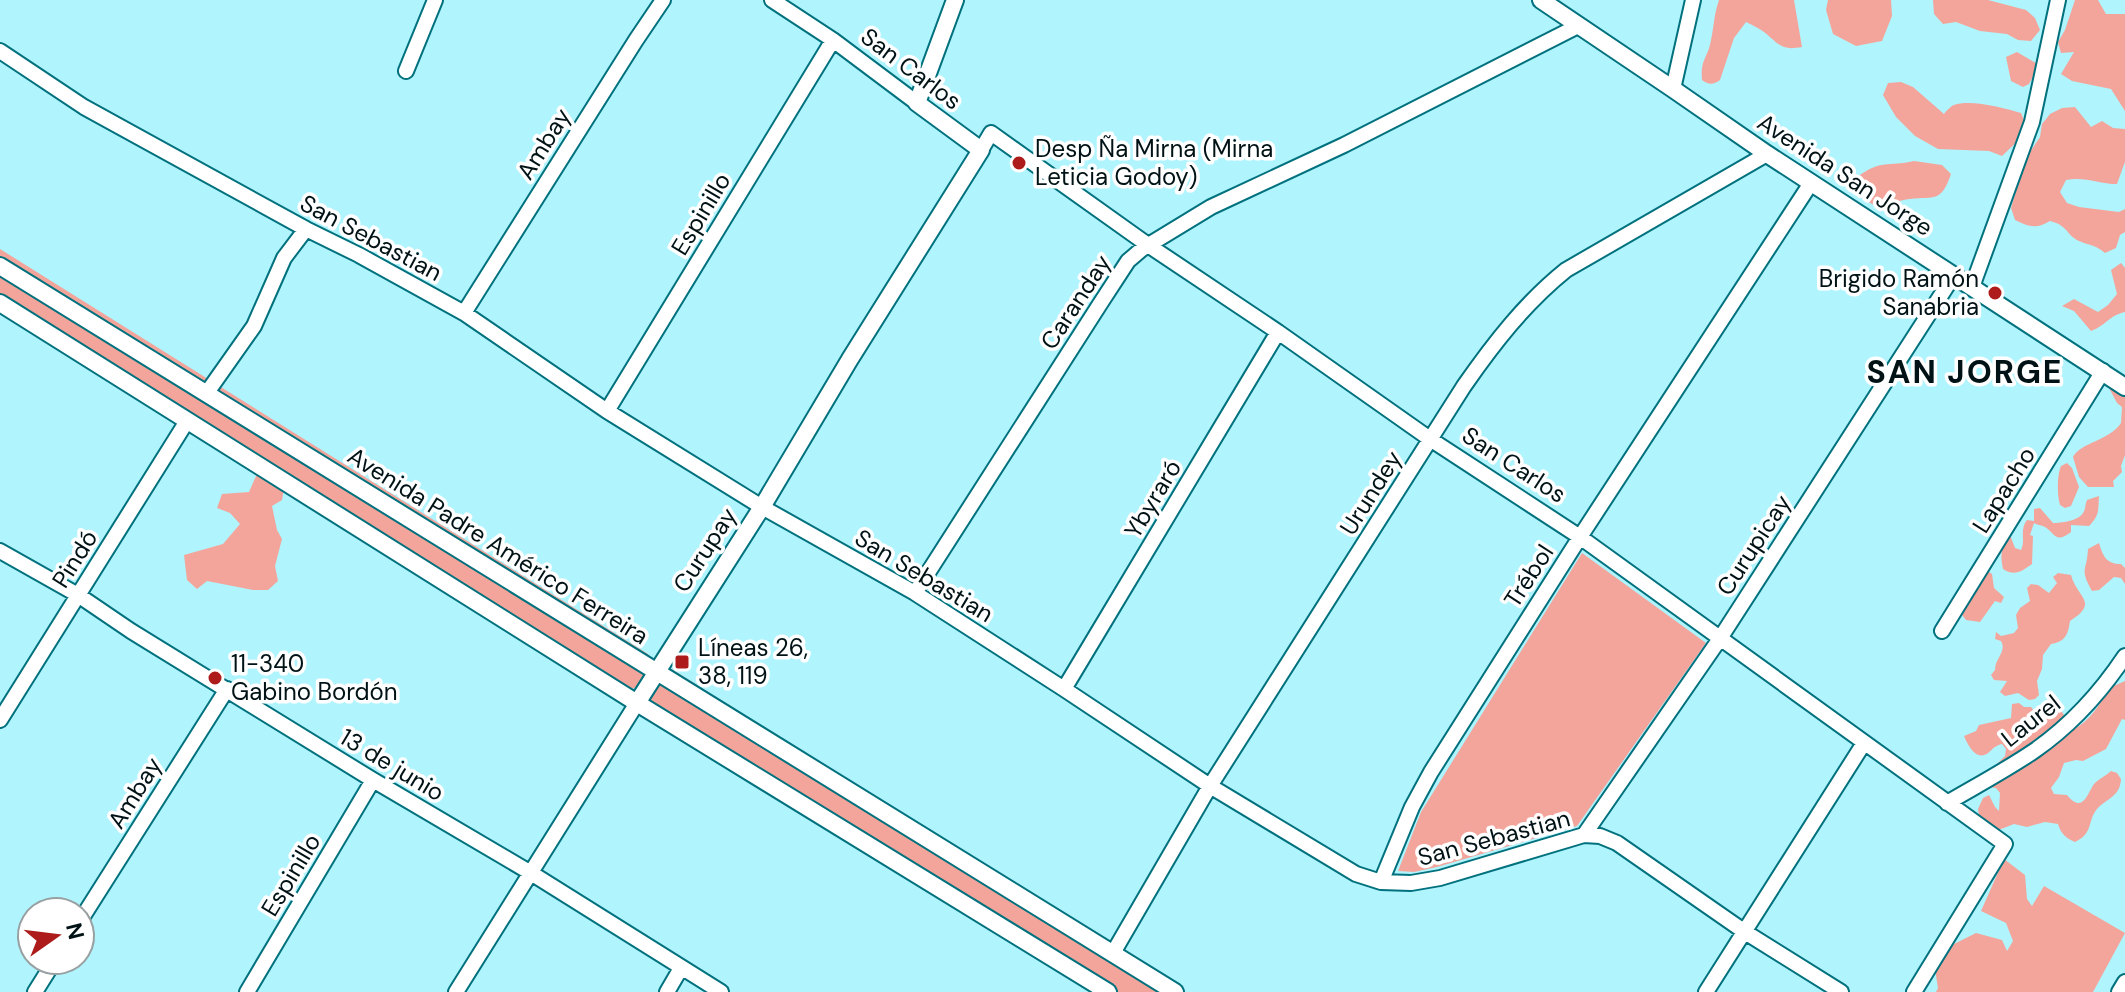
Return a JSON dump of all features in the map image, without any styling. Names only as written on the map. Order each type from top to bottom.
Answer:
[{"type":"street","points":[[406,71],[435,0]]},
{"type":"street","name":"Ambay","points":[[464,313],[663,0]]},
{"type":"street","name":"San Carlos","points":[[772,0],[833,40],[981,150]]},
{"type":"street","points":[[917,103],[955,0]]},
{"type":"street","name":"Avenida San Jorge","points":[[1541,0],[1767,154],[2125,387]]},
{"type":"street","points":[[1673,89],[1693,0]]},
{"type":"street","points":[[1972,287],[2032,122],[2058,0]]},
{"type":"street","name":"Caranday","points":[[915,593],[1128,261],[1148,245],[1237,194],[1344,145],[1578,26]]},
{"type":"street","name":"Espinillo","points":[[607,411],[833,40]]},
{"type":"street","name":"San Sebastian","points":[[0,51],[84,107],[464,313],[607,411],[762,507],[915,593],[1210,786],[1356,874],[1381,882],[1411,883],[1440,878],[1584,835],[1600,836],[1617,843],[1745,932],[1841,992]]},
{"type":"street","name":"San Carlos","points":[[991,133],[1430,439],[1580,537],[2005,844],[1914,992]]},
{"type":"street","name":"Curupay","points":[[456,992],[762,507],[991,133]]},
{"type":"street","name":"Urundey","points":[[1113,953],[1210,786],[1464,386],[1500,335],[1546,286],[1566,270],[1767,154]]},
{"type":"street","name":"Trébol","points":[[1381,882],[1412,807],[1431,772],[1811,183]]},
{"type":"street","points":[[206,394],[254,326],[284,258],[306,229]]},
{"type":"street","name":"Avenida Padre Américo Ferreira","points":[[0,266],[1175,992]]},
{"type":"street","name":"Curupicay","points":[[1584,835],[1719,640],[1954,275]]},
{"type":"street","points":[[0,303],[1097,989]]},
{"type":"street","name":"Ybyraró","points":[[1064,689],[1278,332]]},
{"type":"street","name":"Lapacho","points":[[1942,631],[2103,371]]},
{"type":"street","name":"Pindó","points":[[0,720],[187,421]]},
{"type":"street","name":"13 de junio","points":[[0,551],[78,595],[131,631],[721,992]]},
{"type":"street","name":"Laurel","points":[[1947,803],[2034,751],[2102,690],[2125,656]]},
{"type":"street","name":"Ambay","points":[[96,896],[227,689]]},
{"type":"street","points":[[1706,992],[1864,743]]},
{"type":"street","name":"Espinillo","points":[[247,992],[373,780]]},
{"type":"street","points":[[667,992],[681,968]]},
{"type":"street","points":[[2119,992],[2125,982]]},
{"type":"shaded area","points":[[1719,0],[1794,0],[1802,47],[1781,46],[1746,22],[1734,38],[1720,80],[1711,84],[1704,82],[1702,67],[1710,46]]},
{"type":"shaded area","points":[[1828,0],[1891,0],[1892,16],[1882,41],[1856,46],[1833,34],[1826,10]]},
{"type":"shaded area","points":[[1933,0],[1988,0],[2026,10],[2035,18],[2040,30],[2031,41],[1980,31],[1956,22],[1943,24],[1934,14]]},
{"type":"shaded area","points":[[2075,0],[2098,0],[2106,14],[2125,14],[2125,111],[2111,89],[2072,81],[2061,74],[2074,52],[2061,53],[2058,42]]},
{"type":"shaded area","points":[[2017,52],[2039,65],[2029,84],[2023,87],[2011,81],[2006,57]]},
{"type":"shaded area","points":[[1901,82],[1913,87],[1944,114],[1961,103],[1988,105],[2021,113],[2026,125],[2022,137],[2002,156],[1989,151],[1938,149],[1915,136],[1896,117],[1883,95],[1888,83]]},
{"type":"shaded area","points":[[2075,107],[2091,127],[2102,121],[2113,128],[2125,129],[2125,162],[2117,184],[2073,179],[2066,180],[2060,192],[2067,203],[2079,207],[2119,212],[2125,209],[2125,232],[2120,235],[2116,248],[2105,253],[2083,243],[2056,223],[2050,221],[2033,226],[2015,220],[2011,208],[2018,184],[2018,170],[2040,137],[2042,124],[2050,114],[2062,108]]},
{"type":"shaded area","points":[[1914,161],[1942,165],[1951,174],[1940,194],[1877,207],[1858,193],[1857,177],[1866,171]]},
{"type":"shaded area","points":[[0,249],[648,654],[650,665],[643,681],[628,690],[284,488],[282,500],[272,506],[282,539],[275,566],[278,581],[268,590],[207,581],[197,589],[187,580],[184,555],[223,544],[240,524],[230,513],[217,508],[222,494],[249,492],[260,467],[0,299]]},
{"type":"shaded area","points":[[2121,263],[2125,268],[2125,312],[2091,331],[2074,311],[2062,306],[2074,299],[2098,312],[2108,305],[2117,294],[2111,270]]},
{"type":"shaded area","points":[[2114,383],[2125,395],[2122,472],[2113,481],[2114,487],[2088,487],[2079,477],[2073,457],[2082,448],[2110,434],[2121,423],[2122,407],[2108,386]]},
{"type":"shaded area","points":[[2067,463],[2079,487],[2071,506],[2065,508],[2060,505],[2058,486],[2061,466]]},
{"type":"shaded area","points":[[2099,496],[2097,515],[2089,526],[2071,525],[2071,532],[2066,536],[2056,537],[2045,527],[2034,523],[2030,535],[2033,536],[2032,564],[2015,573],[2003,569],[2005,543],[2010,535],[2015,548],[2021,550],[2023,528],[2027,520],[2034,521],[2034,509],[2040,508],[2053,523],[2065,522],[2081,516],[2087,500]]},
{"type":"shaded area","points":[[2099,543],[2106,558],[2125,568],[2125,584],[2121,578],[2114,577],[2099,590],[2092,591],[2085,570],[2088,549]]},
{"type":"shaded area","points":[[1582,553],[1706,643],[1577,826],[1437,867],[1414,872],[1398,871],[1421,812]]},
{"type":"shaded area","points":[[1986,570],[1992,574],[1994,588],[2004,597],[2001,603],[1995,601],[1980,622],[1966,620],[1962,609],[1972,591],[1978,588]]},
{"type":"shaded area","points":[[2058,573],[2071,575],[2084,600],[2084,609],[2070,621],[2065,637],[2051,644],[2043,655],[2037,681],[2039,695],[2029,700],[2018,693],[2005,696],[2000,692],[2007,681],[1994,680],[1991,675],[2003,648],[2001,641],[1995,639],[1996,632],[2001,636],[2014,633],[2018,628],[2016,615],[2030,601],[2027,588],[2031,584],[2038,585],[2049,593],[2057,583],[2053,577]]},
{"type":"shaded area","points":[[664,667],[1184,992],[1116,992],[649,702],[646,697]]},
{"type":"shaded area","points":[[2125,681],[2125,720],[2122,719],[2106,749],[2083,761],[2064,763],[2051,788],[2054,794],[2067,795],[2078,803],[2085,800],[2092,786],[2111,771],[2117,773],[2121,779],[2118,790],[2094,813],[2085,835],[2075,842],[2064,835],[2058,824],[2045,822],[2027,827],[2014,824],[1996,831],[1980,822],[1978,809],[1983,798],[1989,795],[1999,811],[2000,793],[1996,788],[1989,787],[1987,774],[2005,756],[2006,749],[2002,744],[1980,755],[1971,749],[1964,736],[1976,731],[1979,725],[2011,718],[2012,704],[2019,703],[2035,712],[2048,713],[2060,709],[2064,715],[2062,721],[2074,729],[2094,712],[2107,689]]},
{"type":"shaded area","points":[[2004,859],[2025,875],[2027,899],[2032,906],[2044,886],[2125,933],[2093,992],[1936,992],[1934,963],[1954,944],[1976,933],[2002,940],[2007,951],[2013,941],[2006,923],[1981,911]]},
{"type":"place","name":"Desp Ña Mirna (Mirna Leticia Godoy)","points":[[1019,163]]},
{"type":"place","name":"Brigido Ramón Sanabria","points":[[1995,293]]},
{"type":"place","name":"Líneas 26, 38, 119","points":[[682,662]]},
{"type":"place","name":"11-340 Gabino Bordón","points":[[215,678]]},
{"type":"district","name":"SAN JORGE","points":[[1965,372]]}]
